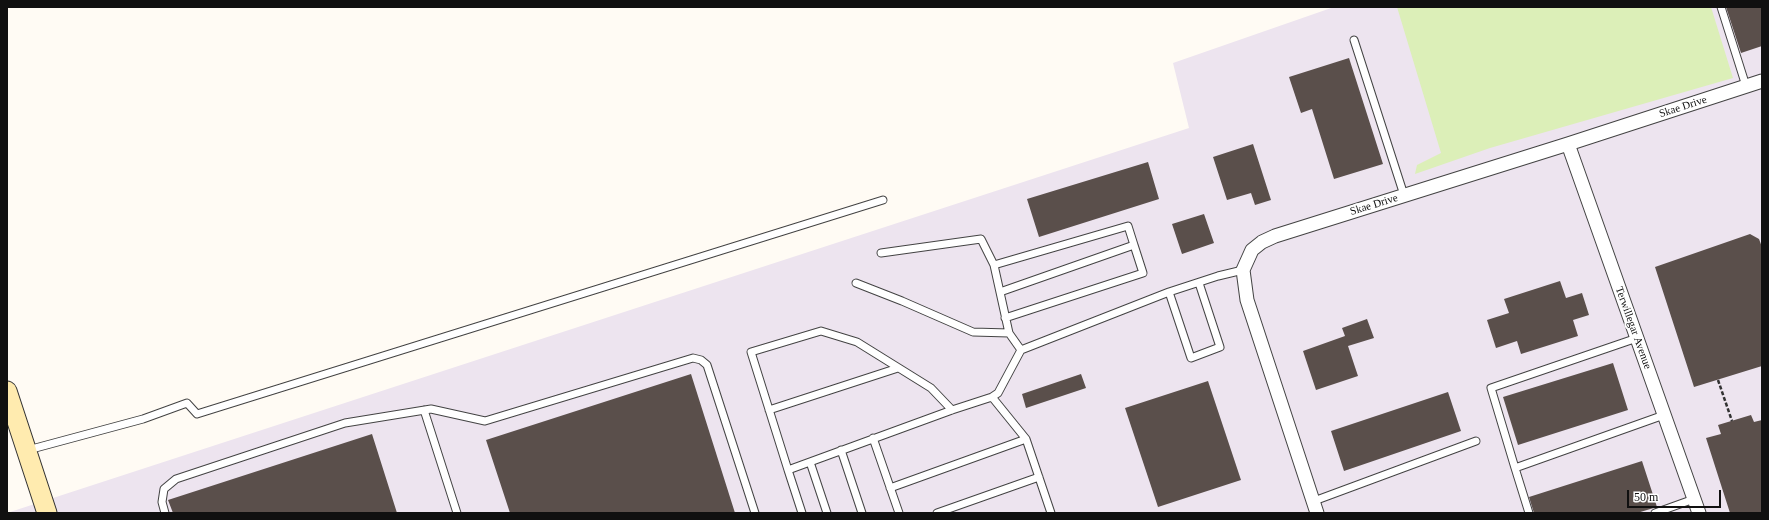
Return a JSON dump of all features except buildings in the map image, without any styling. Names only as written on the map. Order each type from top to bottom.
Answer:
[{"type":"main road","points":[[7,391],[47,513]]},
{"type":"street","name":"Skae Drive","points":[[1316,507],[1246,300],[1243,270],[1252,250],[1262,242],[1275,236],[1762,81]]},
{"type":"street","name":"Terwillegar Avenue","points":[[1568,144],[1699,513]]},
{"type":"lane","points":[[1721,7],[1746,86]]},
{"type":"lane","points":[[1354,40],[1404,195]]},
{"type":"lane","points":[[26,450],[143,419],[187,403],[197,414],[884,200]]},
{"type":"lane","points":[[994,265],[1128,226],[1143,273],[1005,318]]},
{"type":"lane","points":[[882,253],[980,239],[994,265],[1009,333],[1021,350]]},
{"type":"lane","points":[[1000,292],[1134,245]]},
{"type":"lane","points":[[788,470],[873,438],[992,397],[998,393],[1021,350],[1169,292],[1218,276],[1243,270]]},
{"type":"lane","points":[[856,283],[973,332],[1009,333]]},
{"type":"lane","points":[[1169,292],[1191,358],[1220,347],[1199,283]]},
{"type":"lane","points":[[802,513],[751,352],[821,331],[857,342],[931,388],[952,410]]},
{"type":"lane","points":[[1530,513],[1491,388],[1637,338]]},
{"type":"lane","points":[[165,513],[162,502],[164,489],[176,479],[345,423],[431,409],[485,421],[694,358],[701,360],[707,365],[755,513]]},
{"type":"lane","points":[[769,410],[898,368]]},
{"type":"lane","points":[[992,397],[1026,439],[1051,513]]},
{"type":"lane","points":[[424,410],[457,513]]},
{"type":"lane","points":[[1515,468],[1664,415]]},
{"type":"lane","points":[[873,438],[899,513]]},
{"type":"lane","points":[[890,488],[1026,439]]},
{"type":"lane","points":[[1316,507],[1476,441]]},
{"type":"lane","points":[[841,450],[862,513]]},
{"type":"lane","points":[[810,462],[827,513]]},
{"type":"lane","points":[[937,513],[1040,478]]},
{"type":"lane","points":[[1655,513],[1694,499]]},
{"type":"path","points":[[1718,380],[1732,421]]},
{"type":"shaded area","points":[[1334,7],[1762,7],[1762,513],[7,513],[1189,128],[1173,63]]},
{"type":"green space","points":[[1397,7],[1711,7],[1733,78],[1490,148],[1415,174],[1417,165],[1441,153]]}]
